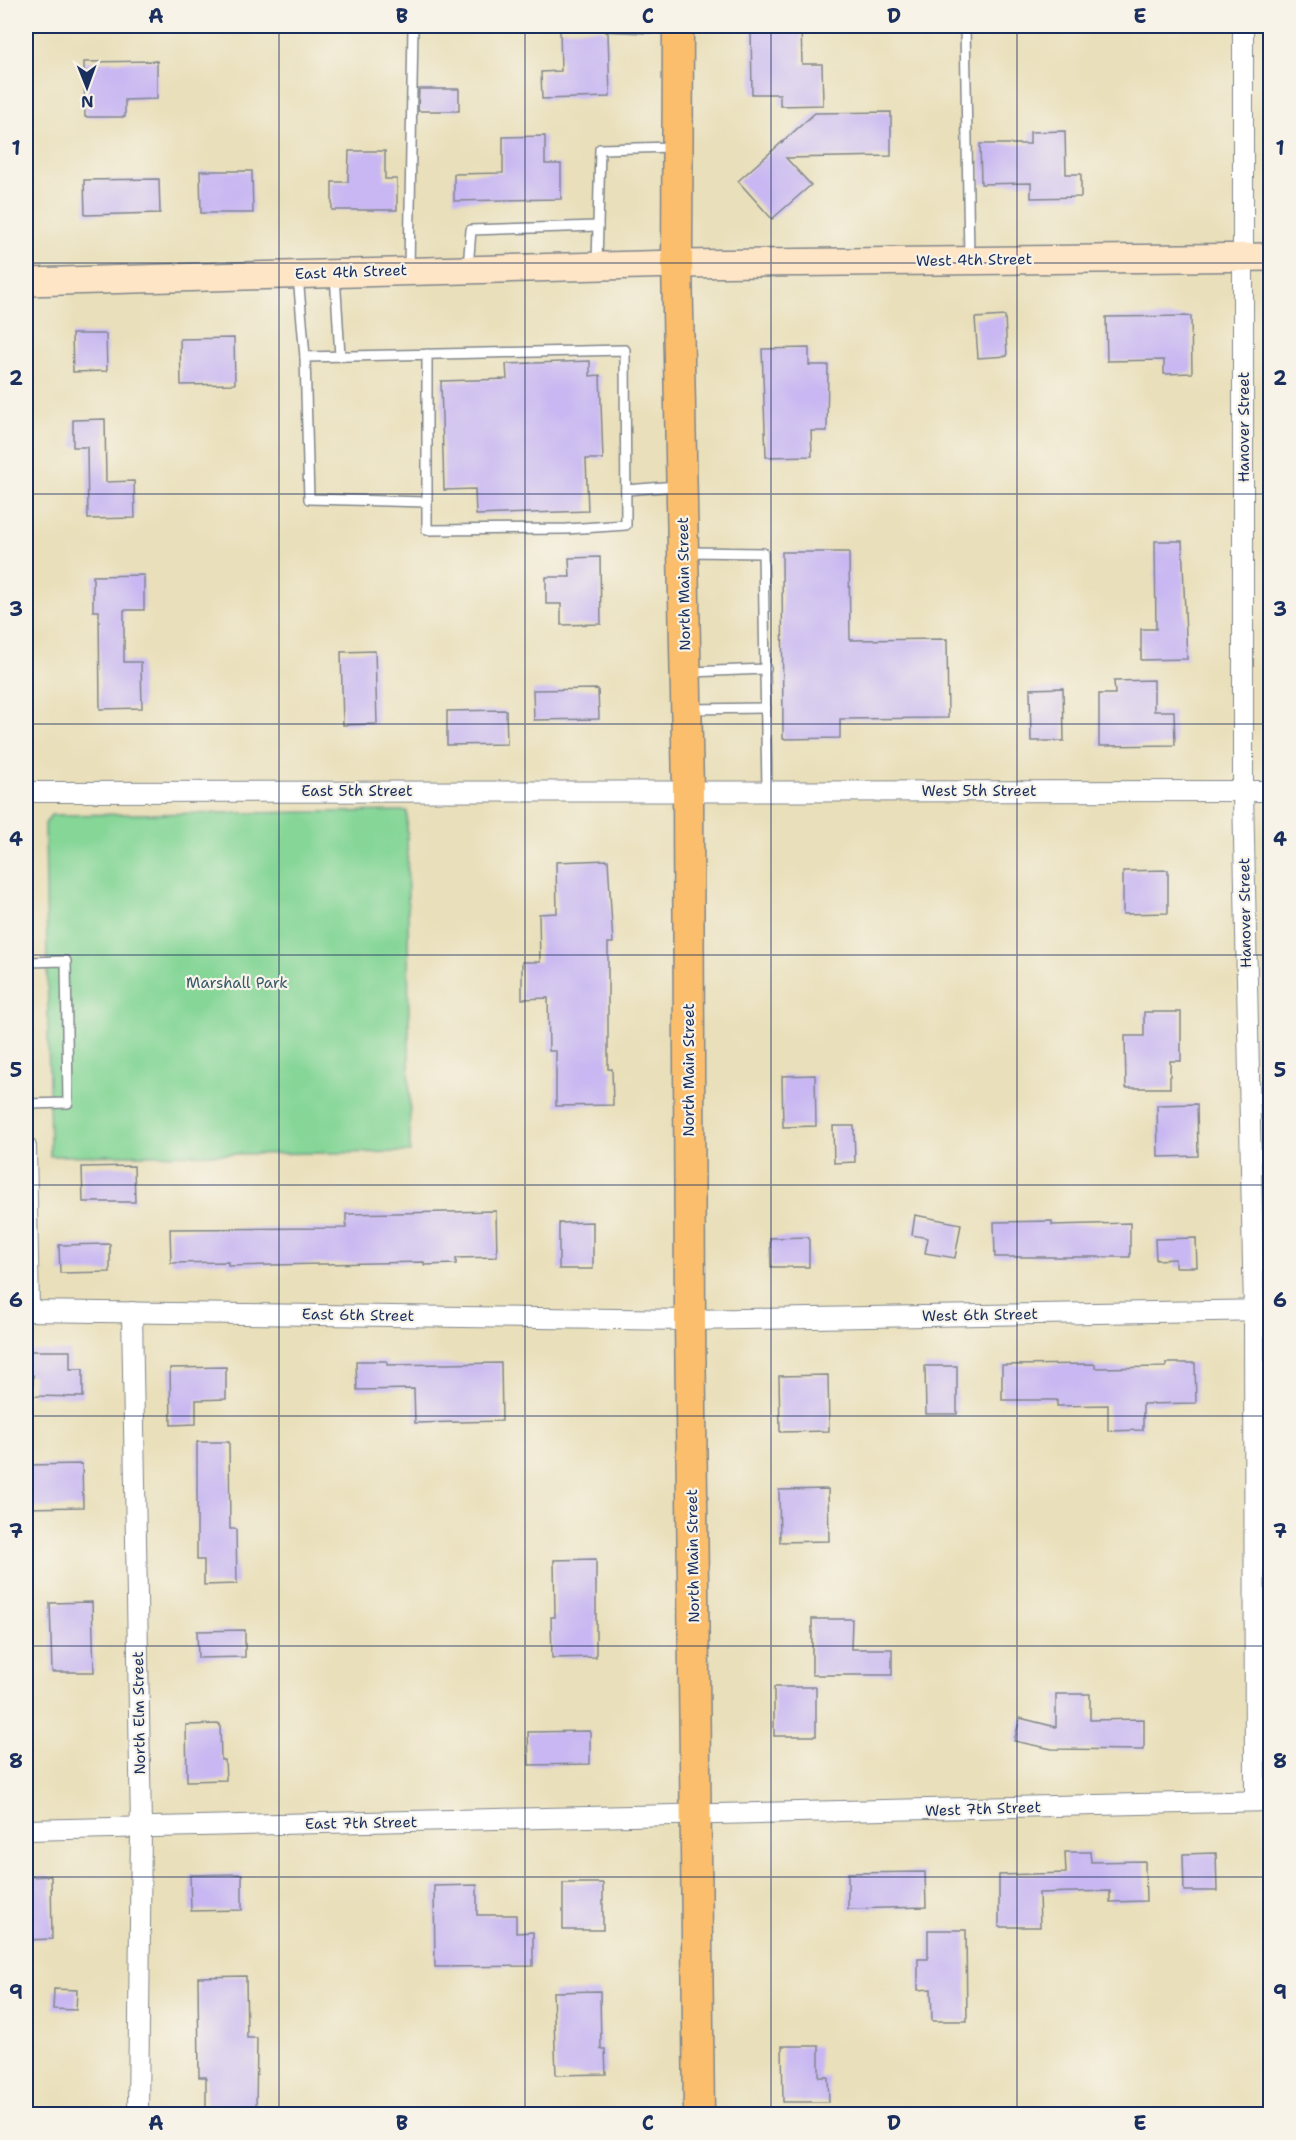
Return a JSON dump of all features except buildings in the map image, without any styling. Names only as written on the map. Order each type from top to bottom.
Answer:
[{"type":"main road","name":"North Main Street","points":[[678,27],[677,264],[688,790],[690,1320],[699,2115]]},
{"type":"street","name":"Hanover Street","points":[[1243,26],[1258,257],[1243,792],[1262,1310],[1263,1801]]},
{"type":"street","name":"West 4th Street","points":[[677,264],[1258,257]]},
{"type":"street","name":"East 4th Street","points":[[26,282],[677,264]]},
{"type":"street","name":"West 5th Street","points":[[688,790],[1270,791]]},
{"type":"street","name":"East 5th Street","points":[[26,792],[688,790]]},
{"type":"street","points":[[26,1147],[27,1311]]},
{"type":"street","name":"West 6th Street","points":[[690,1320],[1262,1310]]},
{"type":"street","name":"East 6th Street","points":[[27,1311],[690,1320]]},
{"type":"street","name":"North Elm Street","points":[[132,1312],[141,1827],[138,2115]]},
{"type":"street","name":"West 7th Street","points":[[696,1817],[1263,1801]]},
{"type":"street","name":"East 7th Street","points":[[26,1830],[696,1817]]},
{"type":"lane","points":[[409,270],[413,26],[425,26]]},
{"type":"lane","points":[[607,26],[678,27]]},
{"type":"lane","points":[[965,26],[969,260]]},
{"type":"lane","points":[[597,266],[600,149],[678,147]]},
{"type":"lane","points":[[468,269],[471,230],[598,226]]},
{"type":"lane","points":[[335,272],[340,356]]},
{"type":"lane","points":[[298,273],[305,357],[309,499],[427,502]]},
{"type":"lane","points":[[305,357],[427,354],[624,350],[626,525],[567,529],[427,530],[427,354]]},
{"type":"lane","points":[[626,490],[682,486]]},
{"type":"lane","points":[[684,552],[764,553],[767,790]]},
{"type":"lane","points":[[686,672],[765,669]]},
{"type":"lane","points":[[687,709],[766,708]]},
{"type":"lane","points":[[26,962],[66,961],[68,1103],[26,1104]]},
{"type":"green space","name":"Marshall Park","points":[[407,811],[410,1152],[50,1156],[45,824],[51,815]]}]
